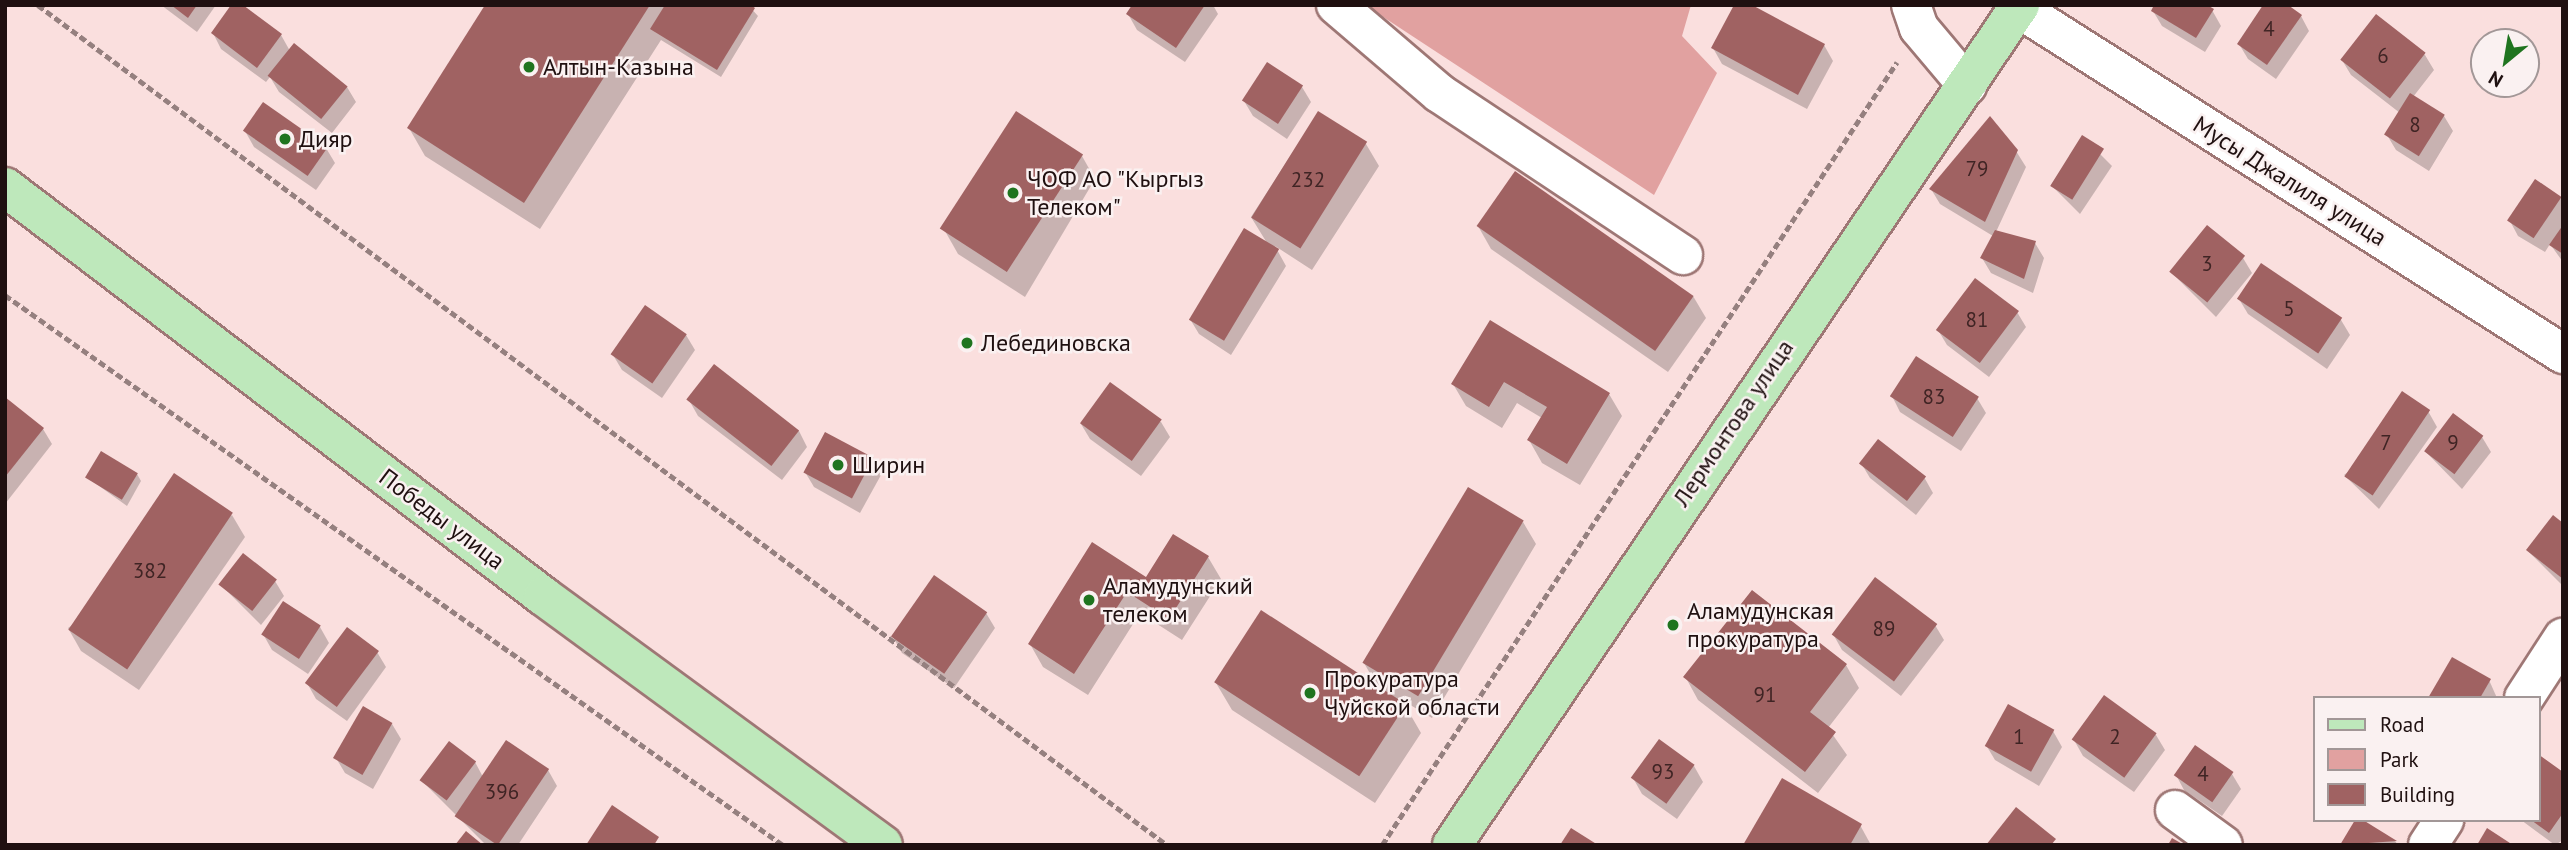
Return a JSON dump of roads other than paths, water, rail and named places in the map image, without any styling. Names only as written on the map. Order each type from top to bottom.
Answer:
[{"type":"main road","name":"Лермонтова улица","points":[[1452,845],[1819,293],[2019,7]]},
{"type":"main road","name":"Победы улица","points":[[5,187],[543,596],[883,845]]},
{"type":"street","points":[[1336,5],[1439,93],[1683,255]]},
{"type":"street","name":"Мусы Джалиля улица","points":[[2019,7],[2563,354]]},
{"type":"street","points":[[1915,17],[1967,85]]},
{"type":"street","points":[[2525,696],[2563,638]]},
{"type":"street","points":[[2175,810],[2223,845]]},
{"type":"street","points":[[2428,845],[2443,822]]},
{"type":"place","name":"Алтын-Казына","points":[[529,67]]},
{"type":"place","name":"Дияр","points":[[285,139]]},
{"type":"place","name":"ЧОФ АО \"Кыргыз Телеком\"","points":[[1013,193]]},
{"type":"place","name":"Лебединовска","points":[[967,343]]},
{"type":"place","name":"Ширин","points":[[838,465]]},
{"type":"place","name":"Аламудунский телеком","points":[[1089,600]]},
{"type":"place","name":"Аламудунская прокуратура","points":[[1673,625]]},
{"type":"place","name":"Прокуратура Чуйской области","points":[[1310,693]]}]
